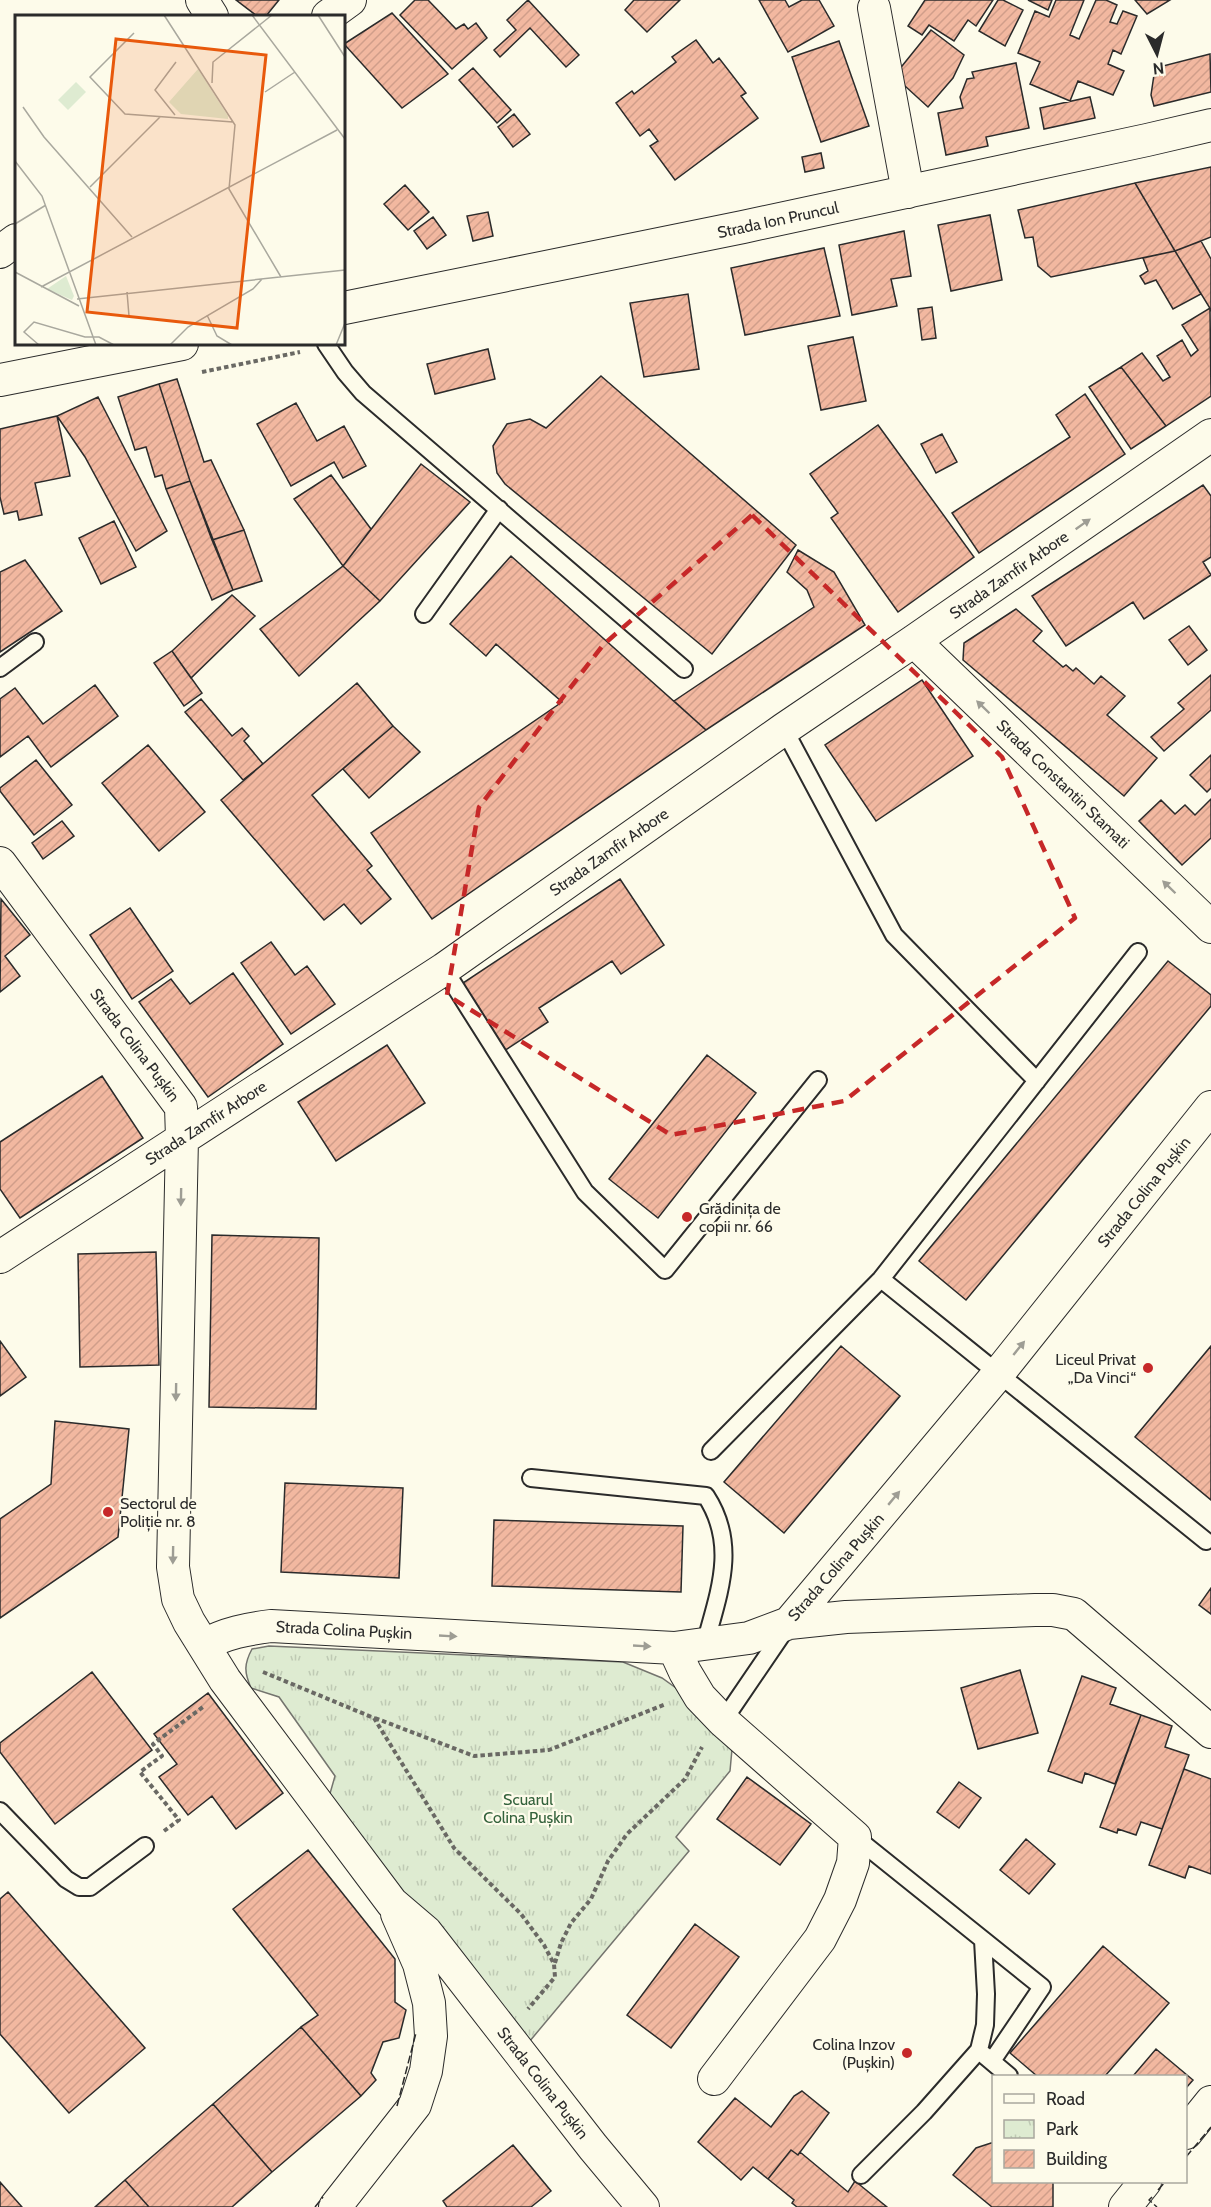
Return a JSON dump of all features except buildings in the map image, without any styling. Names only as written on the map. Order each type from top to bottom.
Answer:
[{"type":"street","points":[[202,0],[211,15]]},
{"type":"street","points":[[329,15],[350,0]]},
{"type":"street","points":[[874,8],[908,192]]},
{"type":"street","name":"Strada Ion Pruncul","points":[[345,309],[908,192],[1211,125]]},
{"type":"street","points":[[0,252],[15,241]]},
{"type":"street","points":[[0,380],[177,345]]},
{"type":"street","name":"Strada Zamfir Arbore","points":[[0,1257],[444,969],[784,729],[1211,435]]},
{"type":"street","name":"Strada Constantin Stamati","points":[[914,641],[1211,927]]},
{"type":"street","name":"Strada Colina Pușkin","points":[[0,863],[181,1107],[173,1567],[178,1599],[189,1622],[211,1641],[230,1687],[392,1903],[426,1932],[593,2147],[643,2207]]},
{"type":"street","name":"Strada Colina Pușkin","points":[[211,1641],[243,1629],[271,1626],[674,1648],[749,1638],[789,1623],[998,1374],[1211,1107]]},
{"type":"street","points":[[789,1623],[846,1617],[1011,1611],[1053,1610],[1074,1614],[1211,1732]]},
{"type":"street","points":[[674,1648],[700,1697],[723,1721],[855,1837],[853,1863],[840,1900],[820,1939],[714,2079]]},
{"type":"street","points":[[335,2207],[415,2105],[426,2071],[431,2036],[429,2003],[419,1964],[392,1903]]},
{"type":"street","points":[[1187,2131],[1211,2102]]},
{"type":"lane","points":[[327,345],[363,393],[684,669]]},
{"type":"lane","points":[[424,614],[499,509]]},
{"type":"lane","points":[[0,668],[35,642]]},
{"type":"lane","points":[[784,729],[894,935],[1037,1081]]},
{"type":"lane","points":[[711,1451],[881,1279],[1138,952]]},
{"type":"lane","points":[[444,969],[585,1192],[665,1270],[818,1080]]},
{"type":"lane","points":[[881,1279],[1206,1541]]},
{"type":"lane","points":[[531,1478],[706,1496],[717,1513],[723,1536],[723,1562],[719,1590],[705,1644]]},
{"type":"lane","points":[[723,1721],[789,1623]]},
{"type":"lane","points":[[0,1811],[66,1879],[79,1887],[90,1887],[145,1846]]},
{"type":"lane","points":[[855,1837],[1042,1987],[985,2056],[924,2112],[861,2175]]},
{"type":"lane","points":[[983,1940],[986,1994],[985,2056]]},
{"type":"lane","points":[[985,2056],[1008,2075]]},
{"type":"path","points":[[211,1641],[245,1665],[474,1756],[549,1750],[661,1707],[693,1685]]},
{"type":"path","points":[[145,1846],[179,1821],[140,1772],[162,1756],[153,1744],[230,1687]]},
{"type":"path","points":[[374,1718],[454,1848],[521,1914],[544,1945],[554,1964]]},
{"type":"path","points":[[506,2035],[555,1977],[554,1964],[561,1943],[571,1923],[591,1899],[608,1861],[627,1834],[685,1779],[705,1742],[723,1721]]},
{"type":"highlighted area","points":[[752,515],[1002,757],[1075,918],[844,1101],[671,1135],[447,995],[479,807],[603,645]]},
{"type":"green space","name":"Scuarul Colina Pușkin","points":[[269,1646],[623,1662],[662,1678],[676,1688],[732,1749],[730,1771],[676,1837],[689,1851],[529,2042],[327,1804],[335,1776],[279,1697],[251,1688],[246,1673],[247,1659],[252,1649]]},
{"type":"fence","points":[[397,2106],[416,2033]]},
{"type":"fence","points":[[1187,2156],[1211,2127]]},
{"type":"fence","points":[[1158,2190],[1164,2183]]},
{"type":"fence","points":[[315,2207],[323,2197]]},
{"type":"fence","points":[[1152,2197],[1149,2200],[1157,2207]]},
{"type":"place","name":"Grădinița de copii nr. 66","points":[[687,1217]]},
{"type":"place","name":"Liceul Privat „Da Vinci“","points":[[1148,1368]]},
{"type":"place","name":"Sectorul de Poliție nr. 8","points":[[108,1512]]},
{"type":"place","name":"Colina Inzov (Pușkin)","points":[[907,2053]]}]
